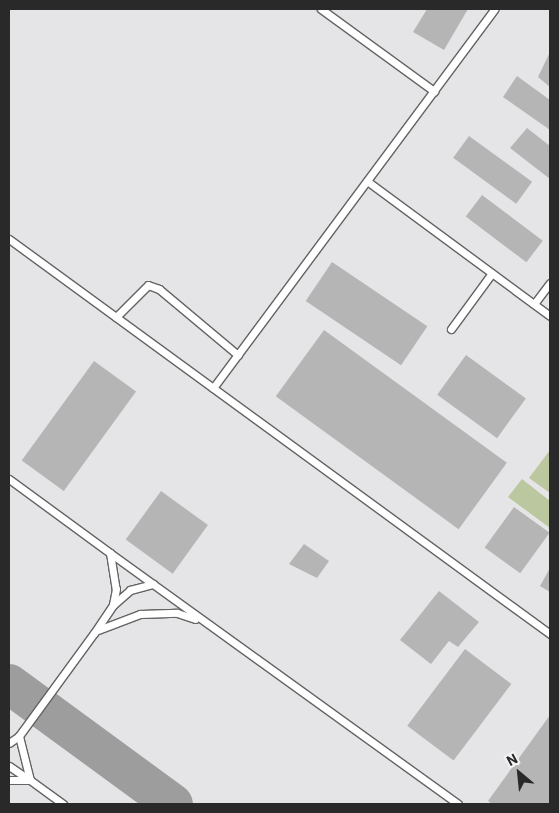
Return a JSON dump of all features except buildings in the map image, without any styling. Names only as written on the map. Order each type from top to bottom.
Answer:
[{"type":"lane","points":[[321,9],[434,91]]},
{"type":"lane","points":[[213,388],[494,9]]},
{"type":"lane","points":[[367,181],[550,316]]},
{"type":"lane","points":[[9,240],[550,634]]},
{"type":"lane","points":[[451,329],[492,273]]},
{"type":"lane","points":[[534,304],[550,284]]},
{"type":"lane","points":[[116,318],[148,285],[159,289],[238,355]]},
{"type":"lane","points":[[9,479],[202,622],[458,804]]},
{"type":"lane","points":[[110,553],[115,580],[113,605]]},
{"type":"lane","points":[[9,743],[19,736],[113,605],[130,590],[153,584]]},
{"type":"lane","points":[[94,633],[107,624],[140,614],[177,613],[202,622]]},
{"type":"lane","points":[[19,736],[30,780]]},
{"type":"lane","points":[[9,766],[63,804]]},
{"type":"lane","points":[[9,780],[30,780]]},
{"type":"green space","points":[[550,450],[550,493],[529,478]]},
{"type":"green space","points":[[522,479],[550,501],[550,528],[508,497]]},
{"type":"taxiway","points":[[9,684],[173,804]]}]
